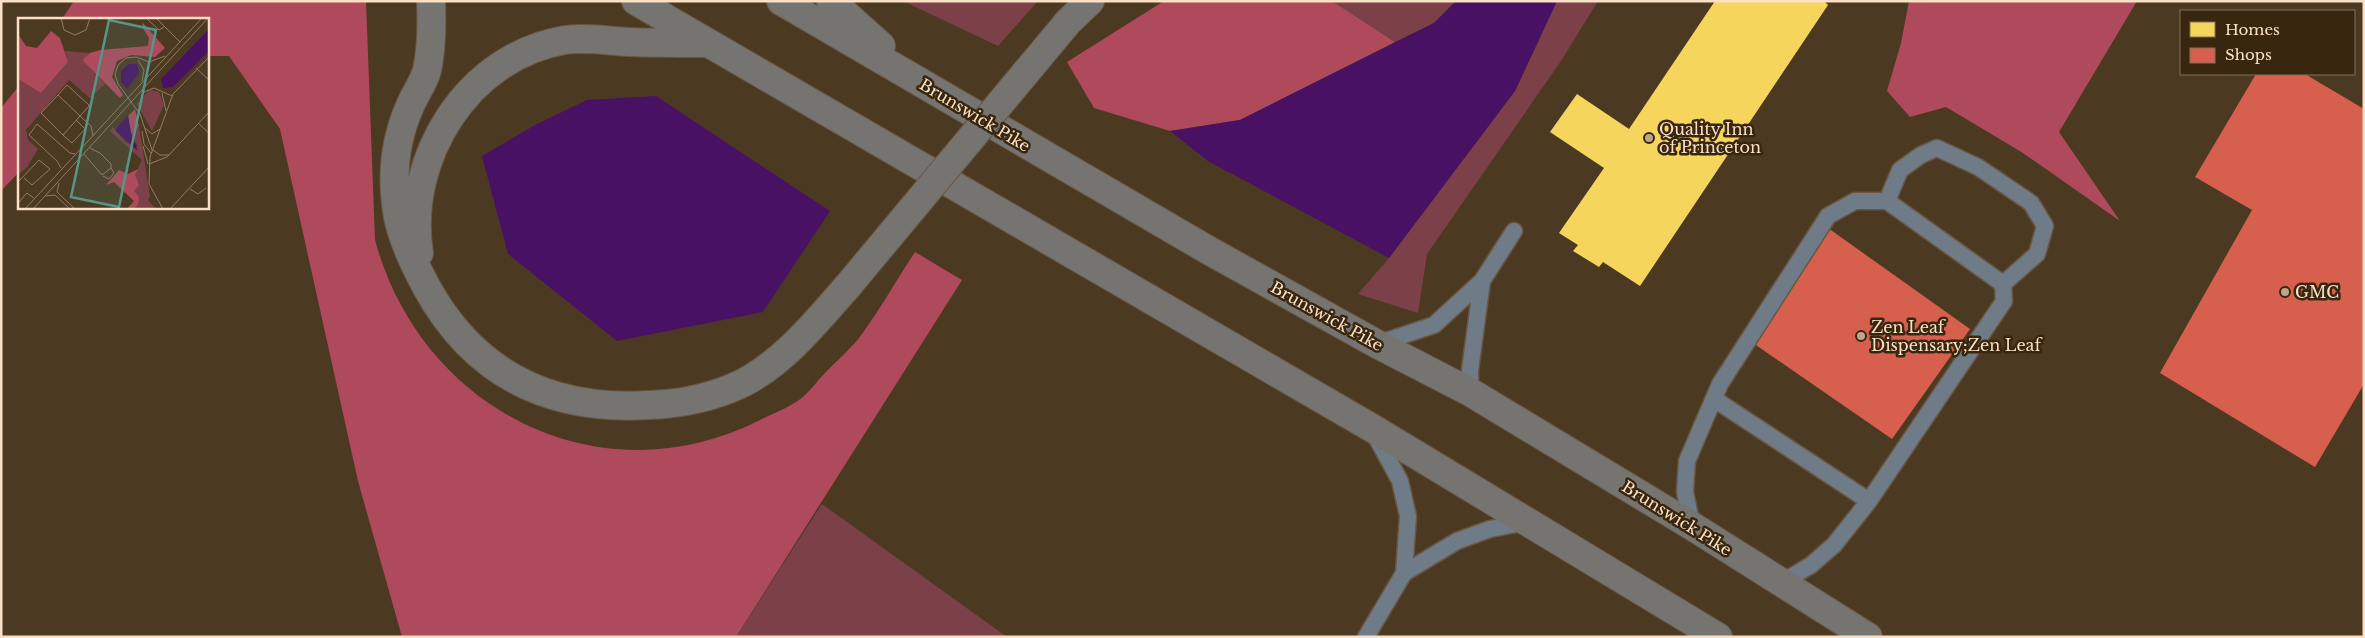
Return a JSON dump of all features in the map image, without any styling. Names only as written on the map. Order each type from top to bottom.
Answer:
[{"type":"highway","points":[[431,1],[432,41],[426,72],[399,134],[394,171],[394,193],[405,240],[418,272],[448,323],[468,346],[495,367],[519,382],[551,395],[589,404],[626,407],[667,404],[706,397],[742,383],[768,368],[788,350],[846,287],[1068,22],[1090,1]]},
{"type":"highway","points":[[636,1],[707,44],[1372,428],[1718,637]]},
{"type":"highway","name":"Brunswick Pike","points":[[781,1],[1208,250],[1377,344],[1470,392],[1692,526],[1868,637]]},
{"type":"highway","points":[[831,1],[925,85]]},
{"type":"highway","points":[[433,299],[424,273],[418,246],[417,224],[422,182],[441,132],[450,117],[475,86],[505,62],[563,40],[590,38],[629,42],[707,44]]},
{"type":"lane","points":[[1887,201],[1900,170],[1921,155],[1937,148],[1978,166],[2031,203],[2045,226],[2037,254],[2002,284]]},
{"type":"lane","points":[[1692,526],[1685,492],[1687,461],[1720,384],[1828,216],[1855,201],[1887,201],[2002,284],[2004,301],[1869,501],[1834,545],[1811,565],[1781,583]]},
{"type":"lane","points":[[1377,344],[1434,325],[1482,281],[1514,231]]},
{"type":"lane","points":[[1470,392],[1470,370],[1482,281]]},
{"type":"lane","points":[[1714,399],[1869,501]]},
{"type":"lane","points":[[1366,637],[1404,573],[1408,516],[1400,481],[1372,428]]},
{"type":"lane","points":[[1404,573],[1457,541],[1490,529],[1527,522]]},
{"type":"shaded area","points":[[74,1],[366,1],[375,240],[398,300],[432,351],[475,393],[525,424],[581,444],[640,450],[701,442],[762,419],[790,406],[803,397],[854,344],[876,314],[915,252],[962,280],[736,637],[402,637],[358,481],[280,129],[229,56],[209,56],[209,18],[63,18]]},
{"type":"shaded area","points":[[903,1],[1038,1],[998,46]]},
{"type":"shaded area","points":[[1164,1],[1332,1],[1395,42],[1240,120],[1170,131],[1094,108],[1067,62]]},
{"type":"shaded area","points":[[1332,1],[1456,1],[1434,23],[1395,42]]},
{"type":"shaded area","points":[[1456,1],[1557,1],[1515,91],[1389,258],[1208,161],[1170,131],[1240,120],[1434,23]]},
{"type":"shaded area","points":[[1557,1],[1598,1],[1561,61],[1427,254],[1418,313],[1358,294],[1389,258],[1515,91]]},
{"type":"shaded area","points":[[1909,1],[2137,1],[2059,132],[2120,221],[2023,153],[1946,107],[1910,117],[1887,91],[1901,43]]},
{"type":"shaded area","points":[[18,87],[18,173],[1,191],[1,108]]},
{"type":"shaded area","points":[[656,96],[830,211],[763,312],[617,341],[508,254],[482,156],[537,124],[587,100]]},
{"type":"shaded area","points":[[822,504],[1007,637],[736,637]]},
{"type":"building: Homes","name":"Quality Inn of Princeton","points":[[1715,1],[1824,1],[1828,5],[1640,286],[1603,262],[1599,267],[1573,251],[1578,245],[1559,233],[1604,168],[1550,132],[1577,94],[1629,129]]},
{"type":"building: Shops","name":"GMC","points":[[2255,75],[2307,75],[2364,109],[2364,384],[2315,467],[2160,373],[2252,210],[2195,177]]},
{"type":"building: Shops","name":"Zen Leaf Dispensary;Zen Leaf","points":[[1828,228],[1970,329],[1892,439],[1753,343]]},
{"type":"place","name":"Quality Inn of Princeton","points":[[1649,138]]},
{"type":"place","name":"GMC","points":[[2285,292]]},
{"type":"place","name":"Zen Leaf Dispensary;Zen Leaf","points":[[1861,336]]}]
